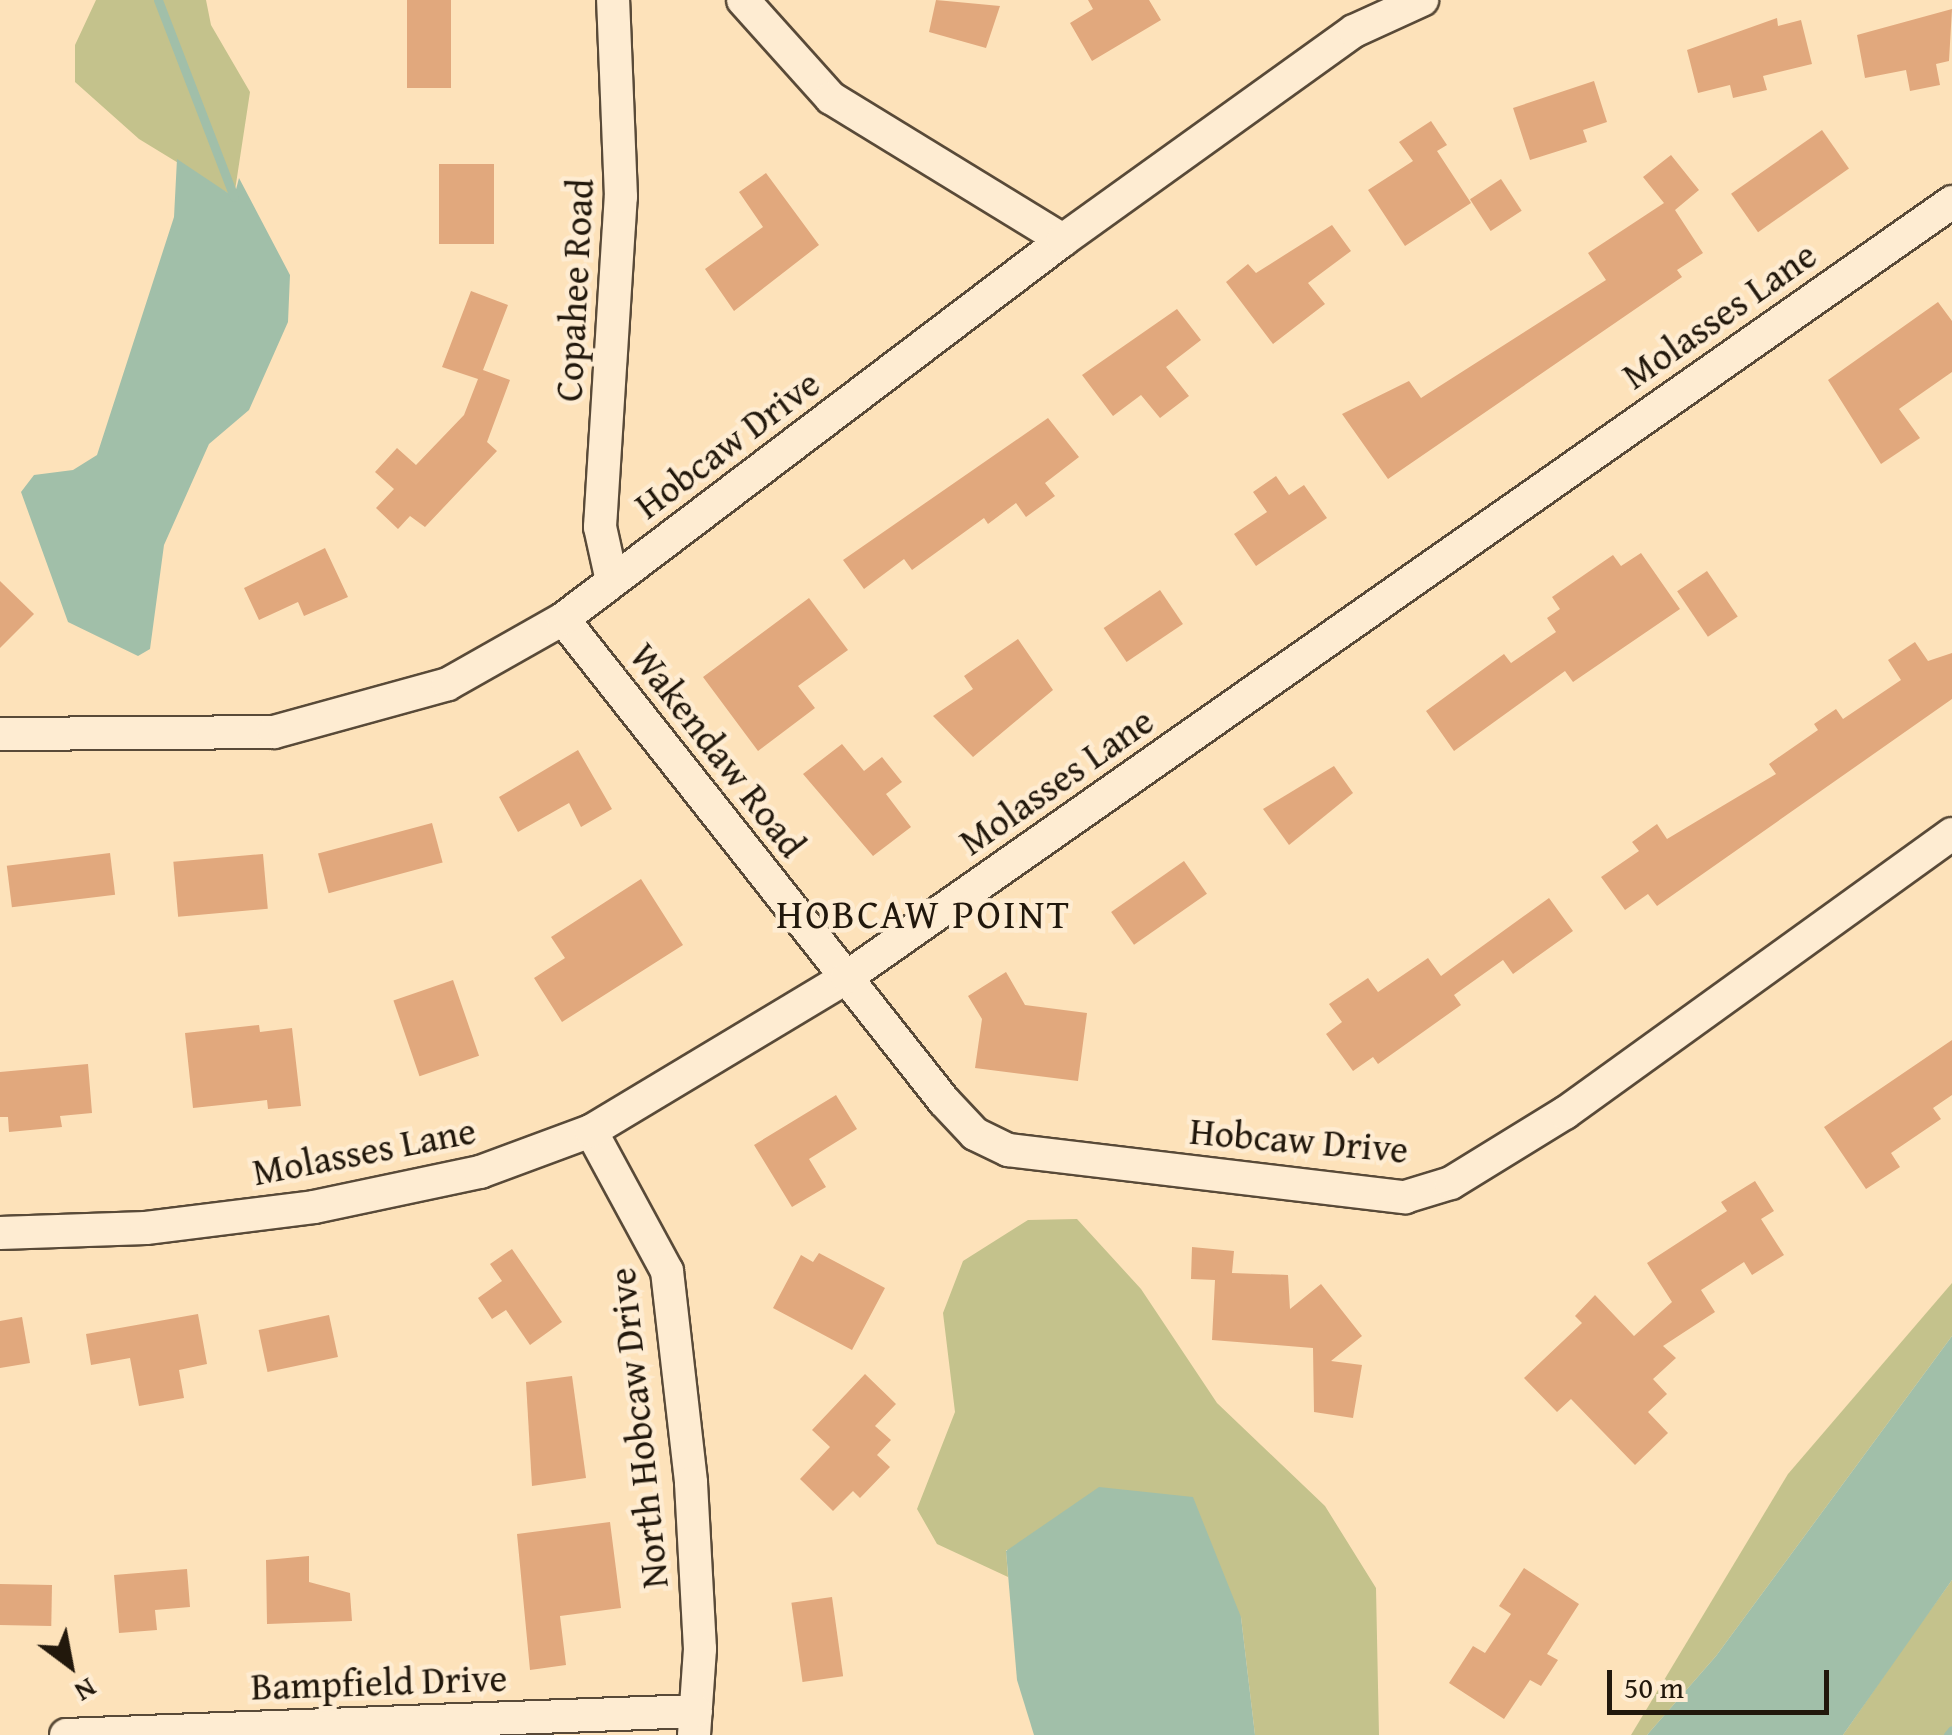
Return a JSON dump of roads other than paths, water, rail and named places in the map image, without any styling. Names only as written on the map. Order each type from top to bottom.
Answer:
[{"type":"street","name":"Copahee Road","points":[[612,0],[621,197],[600,527],[612,581]]},
{"type":"street","points":[[743,0],[832,98],[1062,240]]},
{"type":"street","points":[[1354,32],[1364,0]]},
{"type":"street","name":"Hobcaw Drive","points":[[0,734],[172,737],[318,724],[448,684],[563,619],[1062,240],[1354,32],[1422,0]]},
{"type":"street","name":"Molasses Lane","points":[[0,1232],[146,1228],[314,1207],[480,1172],[591,1131],[848,977],[1952,202]]},
{"type":"street","name":"Wakendaw Road","points":[[563,619],[848,977]]},
{"type":"street","name":"Hobcaw Drive","points":[[848,977],[944,1101],[975,1134],[1008,1150],[1406,1197],[1451,1183],[1565,1113],[1952,834]]},
{"type":"street","name":"North Hobcaw Drive","points":[[591,1131],[667,1271],[691,1483],[695,1723]]},
{"type":"street","name":"Bampfield Drive","points":[[66,1735],[695,1723]]},
{"type":"waterway","points":[[158,0],[234,197]]},
{"type":"waterway","points":[[1948,1735],[1952,1730]]},
{"type":"district","name":"HOBCAW POINT","points":[[924,914]]}]
